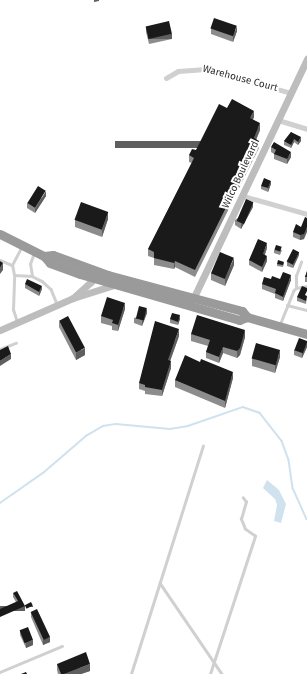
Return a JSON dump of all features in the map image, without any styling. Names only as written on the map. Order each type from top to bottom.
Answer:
[{"type":"highway","points":[[0,234],[44,256],[50,263],[80,274],[95,274],[193,299],[242,312],[247,317],[307,334]]},
{"type":"highway","points":[[44,256],[53,255],[95,274],[114,285],[239,320],[247,317]]},
{"type":"street","name":"Wilco Boulevard","points":[[193,299],[291,93],[304,72],[307,59]]},
{"type":"street","name":"Warehouse Court","points":[[166,78],[178,71],[206,69],[291,93]]},
{"type":"street","points":[[278,120],[307,128]]},
{"type":"street","points":[[243,196],[307,214]]},
{"type":"street","points":[[80,274],[83,282],[82,290]]},
{"type":"street","points":[[73,298],[82,290],[95,274]]},
{"type":"street","points":[[0,330],[73,298],[114,285]]},
{"type":"lane","points":[[17,323],[13,310],[14,275],[12,265],[22,246]]},
{"type":"lane","points":[[32,276],[30,264],[35,252]]},
{"type":"lane","points":[[0,260],[12,265]]},
{"type":"lane","points":[[280,326],[287,305],[296,288],[296,276],[301,262]]},
{"type":"lane","points":[[14,275],[32,276],[51,289],[57,305]]},
{"type":"lane","points":[[296,288],[307,286]]},
{"type":"lane","points":[[287,305],[307,310]]},
{"type":"lane","points":[[0,349],[16,343]]},
{"type":"lane","points":[[132,674],[203,446]]},
{"type":"lane","points":[[210,674],[255,536],[246,529],[240,519],[246,502],[244,498]]},
{"type":"lane","points":[[160,582],[222,674]]},
{"type":"lane","points":[[0,672],[62,646]]},
{"type":"water","points":[[267,480],[279,490],[286,504],[281,523],[274,521],[277,505],[275,499],[263,488]]},
{"type":"building","points":[[214,18],[237,26],[233,36],[210,28]]},
{"type":"building","points":[[169,21],[172,34],[149,39],[146,26]]},
{"type":"building","points":[[232,99],[254,111],[250,118],[260,123],[254,138],[259,141],[195,270],[175,261],[174,263],[154,258],[154,252],[148,249],[194,158],[189,155],[192,149],[196,150],[219,104],[227,108]]},
{"type":"building","points":[[291,132],[301,137],[298,142],[294,139],[291,145],[284,141]]},
{"type":"building","points":[[274,142],[291,152],[287,159],[274,154],[276,150],[271,147]]},
{"type":"building","points":[[264,178],[271,181],[268,188],[261,186]]},
{"type":"building","points":[[38,186],[46,191],[35,208],[27,203]]},
{"type":"building","points":[[246,199],[253,202],[244,224],[237,221]]},
{"type":"building","points":[[81,202],[108,212],[102,230],[75,220]]},
{"type":"building","points":[[305,217],[307,218],[307,227],[304,234],[300,235],[293,232],[296,224],[301,227]]},
{"type":"building","points":[[258,239],[267,243],[263,254],[267,256],[262,267],[249,260]]},
{"type":"building","points":[[276,245],[282,247],[280,252],[274,250]]},
{"type":"building","points":[[293,249],[299,252],[293,265],[287,261]]},
{"type":"building","points":[[220,252],[234,258],[225,279],[211,273]]},
{"type":"building","points":[[278,260],[284,262],[283,265],[277,264]]},
{"type":"building","points":[[0,261],[3,263],[0,268]]},
{"type":"building","points":[[283,272],[291,275],[283,297],[275,293],[276,289],[262,284],[264,277],[271,279],[272,276],[280,279]]},
{"type":"building","points":[[27,279],[42,286],[39,292],[25,284]]},
{"type":"building","points":[[302,286],[307,288],[305,295],[307,296],[306,301],[297,297]]},
{"type":"building","points":[[107,297],[125,303],[118,325],[112,323],[113,320],[101,316]]},
{"type":"building","points":[[139,306],[147,308],[144,321],[136,319]]},
{"type":"building","points":[[172,313],[180,315],[178,322],[170,319]]},
{"type":"building","points":[[197,315],[245,330],[240,348],[237,351],[223,347],[219,357],[206,352],[210,340],[191,334]]},
{"type":"building","points":[[68,316],[85,348],[76,352],[59,321]]},
{"type":"building","points":[[155,321],[179,329],[168,360],[171,361],[162,390],[145,387],[145,385],[139,383]]},
{"type":"building","points":[[299,338],[307,341],[303,353],[294,350]]},
{"type":"building","points":[[256,343],[280,350],[276,365],[252,358]]},
{"type":"building","points":[[8,346],[11,354],[0,361],[0,350]]},
{"type":"building","points":[[185,355],[200,362],[201,359],[233,372],[225,401],[175,380]]},
{"type":"building","points":[[17,591],[25,606],[0,617],[0,609],[18,601],[13,593]]},
{"type":"building","points":[[31,602],[33,606],[27,609],[25,605]]},
{"type":"building","points":[[37,609],[50,637],[44,640],[31,612]]},
{"type":"building","points":[[28,627],[33,640],[25,643],[20,630]]},
{"type":"building","points":[[86,652],[90,664],[61,674],[57,664]]},
{"type":"waterway","points":[[0,503],[43,473],[86,436],[103,426],[116,424],[170,429],[188,426],[243,407],[260,413],[282,441],[289,460],[293,488],[307,519]]}]
